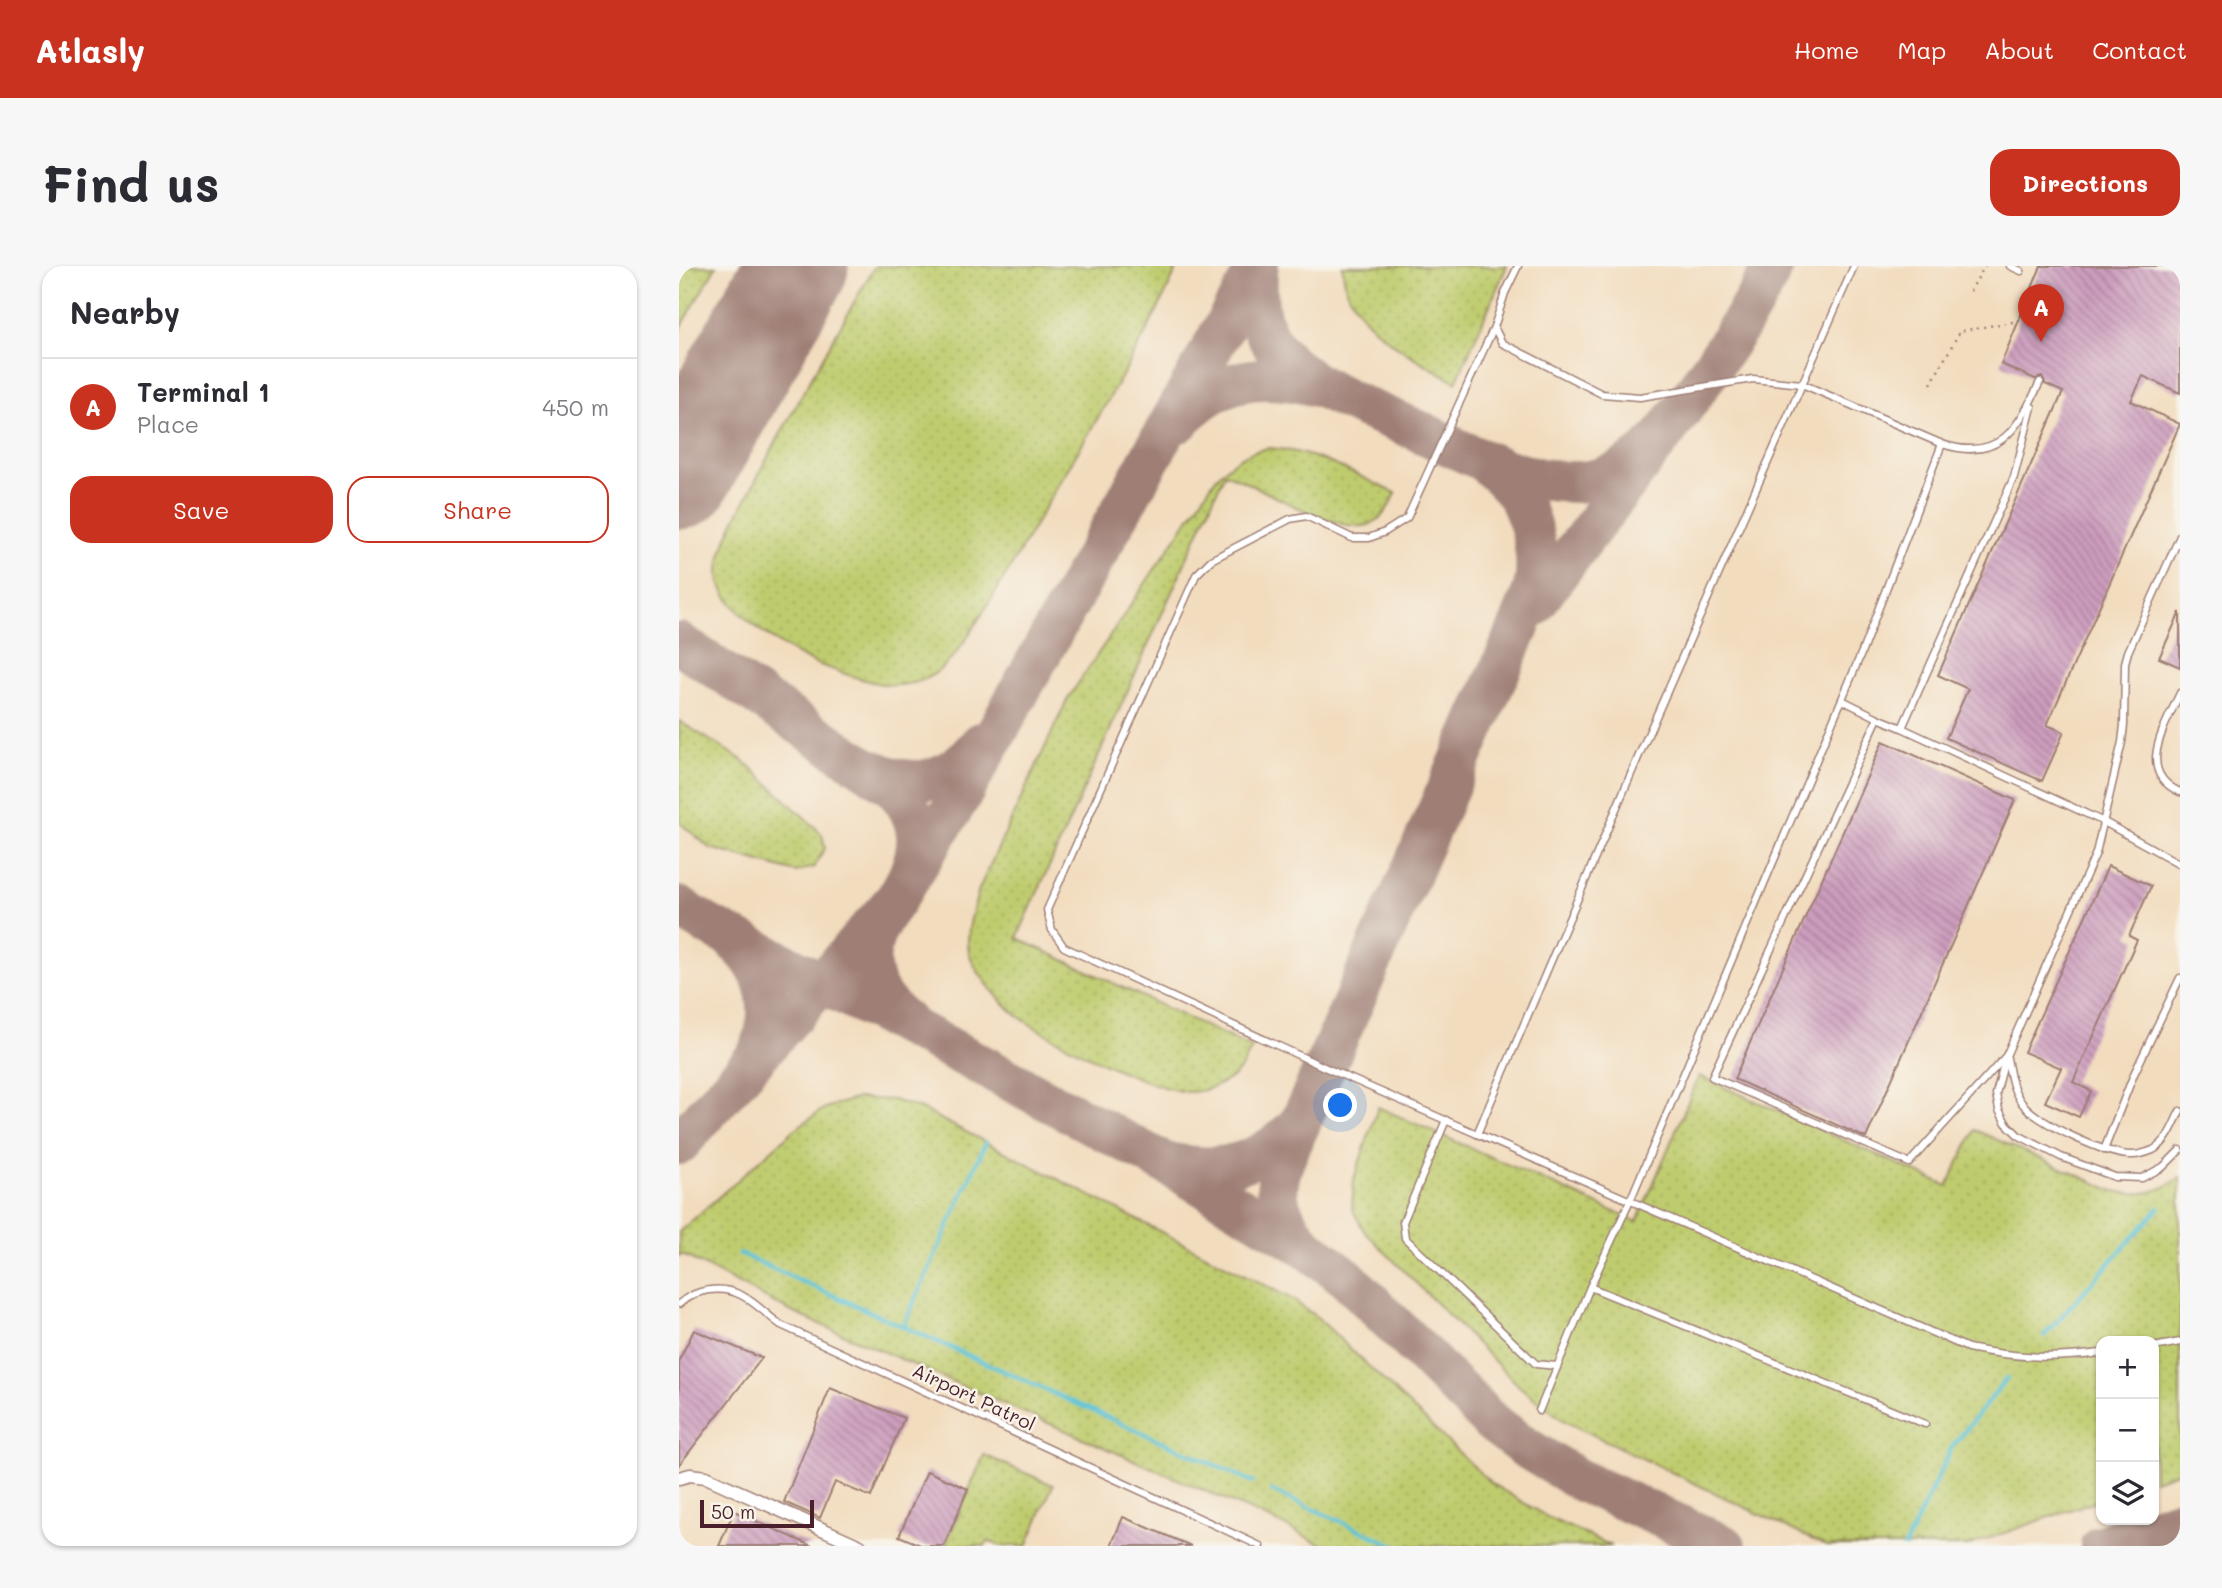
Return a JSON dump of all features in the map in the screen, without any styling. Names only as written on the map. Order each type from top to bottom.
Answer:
[{"type":"street","points":[[679,1478],[690,1475],[706,1477],[860,1546]]},
{"type":"lane","points":[[1518,266],[1505,293],[1494,327],[1407,518],[1385,533],[1369,538],[1352,538],[1306,516],[1290,519],[1211,560],[1196,575],[1047,910],[1052,930],[1064,947],[1445,1120],[1968,1348],[2002,1355],[2058,1358],[2096,1354]]},
{"type":"lane","points":[[1477,1134],[1521,1026],[1854,266]]},
{"type":"lane","points":[[2010,266],[2021,271]]},
{"type":"lane","points":[[1494,327],[1502,343],[1602,394],[1640,397],[1753,379],[1802,384],[1942,444],[1969,450],[1994,446],[2006,436],[2025,414],[2040,382],[2014,477],[1902,728]]},
{"type":"lane","points":[[1539,1411],[1842,700],[1942,444]]},
{"type":"lane","points":[[2180,536],[2125,663],[2124,724],[2096,853],[2006,1056],[1996,1094],[1999,1110],[2006,1123],[2018,1135],[2061,1157],[2115,1177],[2142,1178],[2163,1167],[2180,1150]]},
{"type":"lane","points":[[2180,692],[2159,739],[2155,762],[2158,776],[2180,792]]},
{"type":"lane","points":[[1842,700],[2104,822],[2180,864]]},
{"type":"lane","points":[[1878,718],[1712,1077],[1909,1163],[2006,1056]]},
{"type":"lane","points":[[2104,1150],[2134,1074],[2180,978]]},
{"type":"lane","points":[[2006,1056],[2013,1086],[2022,1104],[2034,1115],[2104,1150],[2133,1156],[2154,1150],[2169,1135],[2180,1111]]},
{"type":"lane","points":[[1445,1120],[1403,1222],[1405,1238],[1537,1364],[1557,1366]]},
{"type":"lane","points":[[1590,1287],[1925,1424]]},
{"type":"lane","name":"Airport Patrol","points":[[679,1304],[686,1297],[708,1289],[740,1295],[781,1325],[1260,1546]]},
{"type":"lane","points":[[2159,1346],[2180,1342]]},
{"type":"path","points":[[1970,291],[1985,266]]},
{"type":"path","points":[[1931,384],[1960,331],[2018,321]]},
{"type":"green space","points":[[679,266],[716,266],[679,331]]},
{"type":"green space","points":[[875,266],[1178,266],[1146,332],[1110,396],[966,639],[937,672],[923,680],[895,685],[880,684],[823,666],[777,642],[732,604],[723,590],[719,576],[722,552],[738,514],[799,399]]},
{"type":"green space","points":[[1342,266],[1507,266],[1456,382],[1395,345],[1368,322],[1348,293]]},
{"type":"green space","points":[[1269,448],[1318,458],[1396,493],[1378,520],[1368,525],[1355,526],[1318,516],[1225,473],[1017,938],[1252,1048],[1239,1071],[1229,1079],[1197,1092],[1174,1090],[1106,1064],[1018,1016],[992,990],[977,970],[969,952],[969,929],[979,889],[1067,700],[1216,478],[1240,458]]},
{"type":"green space","points":[[679,721],[744,761],[822,834],[825,848],[814,867],[796,872],[710,848],[679,822]]},
{"type":"green space","points":[[1699,1076],[1947,1186],[1975,1130],[2114,1191],[2149,1192],[2165,1187],[2180,1177],[2180,1471],[2159,1478],[2159,1336],[2096,1336],[2096,1501],[1967,1546],[1826,1546],[1564,1421],[1520,1387],[1364,1231],[1352,1208],[1354,1179],[1378,1107],[1637,1222]]},
{"type":"green space","points":[[858,1098],[893,1100],[921,1109],[1292,1299],[1318,1318],[1491,1483],[1549,1518],[1612,1546],[1324,1546],[1279,1523],[792,1312],[682,1254],[679,1256],[679,1232],[794,1130],[825,1108]]},
{"type":"green space","points":[[984,1455],[1053,1485],[1027,1546],[1001,1546],[988,1541],[985,1546],[945,1546]]},
{"type":"building","points":[[2041,266],[2180,266],[2180,393],[2143,376],[2131,401],[2180,424],[2047,725],[2064,732],[2042,781],[1946,738],[1968,689],[1938,675],[2063,392],[2045,384],[2042,377],[2035,379],[2001,364]]},
{"type":"building","points":[[2180,612],[2180,667],[2159,658]]},
{"type":"building","points":[[1883,741],[2015,800],[1866,1138],[1734,1079]]},
{"type":"building","points":[[2108,866],[2151,886],[2129,936],[2137,940],[2073,1082],[2091,1091],[2079,1117],[2045,1102],[2061,1068],[2024,1052]]},
{"type":"building","points":[[694,1330],[762,1358],[679,1465],[679,1360]]},
{"type":"building","points":[[830,1388],[904,1418],[871,1497],[835,1482],[820,1518],[784,1502]]},
{"type":"building","points":[[927,1471],[968,1489],[944,1546],[923,1546],[899,1536]]},
{"type":"building","points":[[734,1511],[812,1546],[719,1546]]},
{"type":"building","points":[[1123,1517],[1191,1546],[1111,1546]]},
{"type":"waterway","points":[[903,1327],[986,1142]]},
{"type":"waterway","points":[[2044,1336],[2159,1208]]},
{"type":"waterway","points":[[740,1254],[1253,1482]]},
{"type":"waterway","points":[[1905,1546],[1952,1447],[2007,1378]]},
{"type":"waterway","points":[[1272,1491],[1396,1546]]},
{"type":"taxiway","points":[[1257,266],[1258,303],[1264,330],[1274,346],[1293,366],[1335,394],[1472,456],[1535,478],[1578,482],[1612,475],[1657,443]]},
{"type":"taxiway","points":[[679,1144],[896,899],[963,792],[1258,266]]},
{"type":"taxiway","points":[[1533,607],[1700,384],[1748,312],[1773,266]]},
{"type":"taxiway","points":[[1179,422],[1194,406],[1210,395],[1243,381],[1280,380],[1320,387]]},
{"type":"taxiway","points":[[1300,1123],[1534,588],[1535,548],[1526,512],[1511,488],[1483,461]]},
{"type":"taxiway","points":[[679,643],[892,786],[904,800],[916,827],[916,855],[905,884],[874,936],[870,963],[876,988],[893,1011],[905,1021]]},
{"type":"taxiway","points":[[872,770],[904,780],[932,779],[957,766],[981,743]]},
{"type":"taxiway","points":[[679,907],[708,925],[938,1042],[1165,1163],[1306,1247],[1347,1278],[1489,1420],[1523,1446],[1581,1481],[1725,1546]]},
{"type":"taxiway","points":[[735,942],[756,966],[766,993],[767,1023],[758,1053]]},
{"type":"taxiway","points":[[1172,1164],[1209,1167],[1242,1162],[1271,1148],[1300,1123],[1277,1185],[1282,1212],[1303,1244]]},
{"type":"taxiway","points":[[2101,1546],[2180,1519]]},
{"type":"runway","points":[[679,478],[797,266]]},
{"type":"place","name":"Terminal 1","points":[[2041,342]]}]
